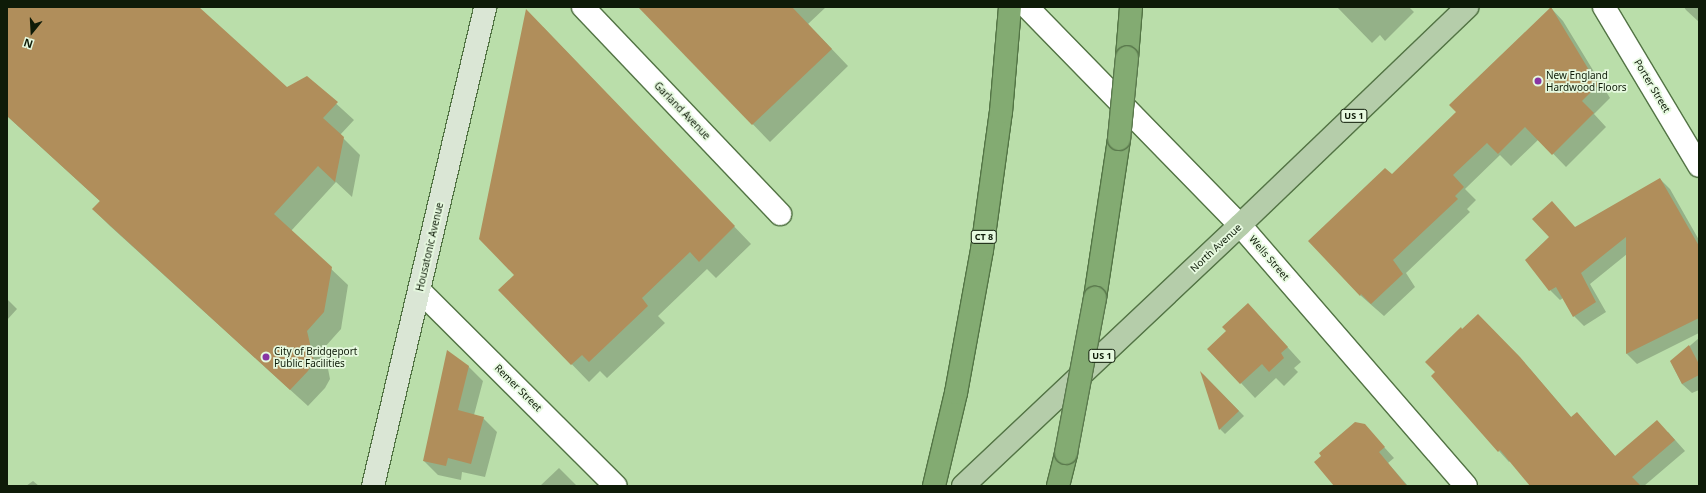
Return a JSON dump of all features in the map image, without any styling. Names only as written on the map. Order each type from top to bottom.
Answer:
[{"type":"highway","name":"CT 8","points":[[934,486],[962,362],[982,250],[998,139],[1010,7]]},
{"type":"highway","points":[[1058,486],[1066,453],[1095,298],[1119,139],[1131,7]]},
{"type":"highway","points":[[1064,486],[1066,453]]},
{"type":"main road","name":"Housatonic Avenue","points":[[373,486],[420,291],[485,7]]},
{"type":"main road","name":"North Avenue","points":[[963,486],[1240,225],[1463,8]]},
{"type":"street","name":"Garland Avenue","points":[[583,7],[780,214]]},
{"type":"street","name":"Wells Street","points":[[1027,7],[1240,225],[1466,486]]},
{"type":"street","name":"Porter Street","points":[[1604,7],[1699,166]]},
{"type":"street","name":"Remer Street","points":[[420,291],[616,486]]},
{"type":"building","points":[[7,7],[199,7],[287,87],[307,76],[338,102],[323,118],[344,137],[335,182],[318,166],[274,214],[332,267],[324,312],[307,331],[314,361],[308,371],[290,390],[92,209],[100,201],[7,116]]},
{"type":"building","points":[[638,7],[792,7],[832,49],[752,125]]},
{"type":"building","points":[[1551,7],[1598,85],[1582,101],[1594,113],[1552,155],[1525,127],[1498,154],[1487,143],[1453,175],[1464,187],[1455,196],[1458,199],[1393,260],[1403,274],[1371,304],[1361,294],[1360,296],[1308,241],[1385,168],[1392,174],[1456,112],[1449,105]]},
{"type":"building","points":[[526,9],[735,226],[699,262],[690,252],[642,298],[648,306],[589,362],[582,355],[571,365],[498,290],[514,275],[479,239]]},
{"type":"building","points":[[1660,178],[1699,246],[1699,318],[1626,354],[1626,237],[1581,273],[1596,302],[1573,317],[1556,287],[1549,291],[1525,260],[1549,237],[1532,219],[1552,201],[1575,227]]},
{"type":"building","points":[[1248,303],[1288,347],[1281,353],[1284,358],[1269,372],[1262,364],[1240,384],[1207,349],[1226,331],[1222,327]]},
{"type":"building","points":[[1478,314],[1520,357],[1571,417],[1577,412],[1615,456],[1657,420],[1675,440],[1632,477],[1641,486],[1530,486],[1500,450],[1498,452],[1431,376],[1435,372],[1425,362],[1461,327],[1462,329]]},
{"type":"building","points":[[1689,345],[1699,364],[1699,375],[1682,384],[1670,361]]},
{"type":"building","points":[[447,350],[469,366],[458,410],[484,417],[471,464],[448,458],[446,466],[423,461]]},
{"type":"building","points":[[1200,371],[1239,411],[1219,430]]},
{"type":"building","points":[[1355,422],[1365,424],[1385,447],[1379,452],[1407,486],[1334,486],[1314,462],[1321,456],[1319,453]]},
{"type":"place","name":"New England Hardwood Floors","points":[[1538,81]]},
{"type":"place","name":"City of Bridgeport Public Facilities","points":[[266,357]]}]
